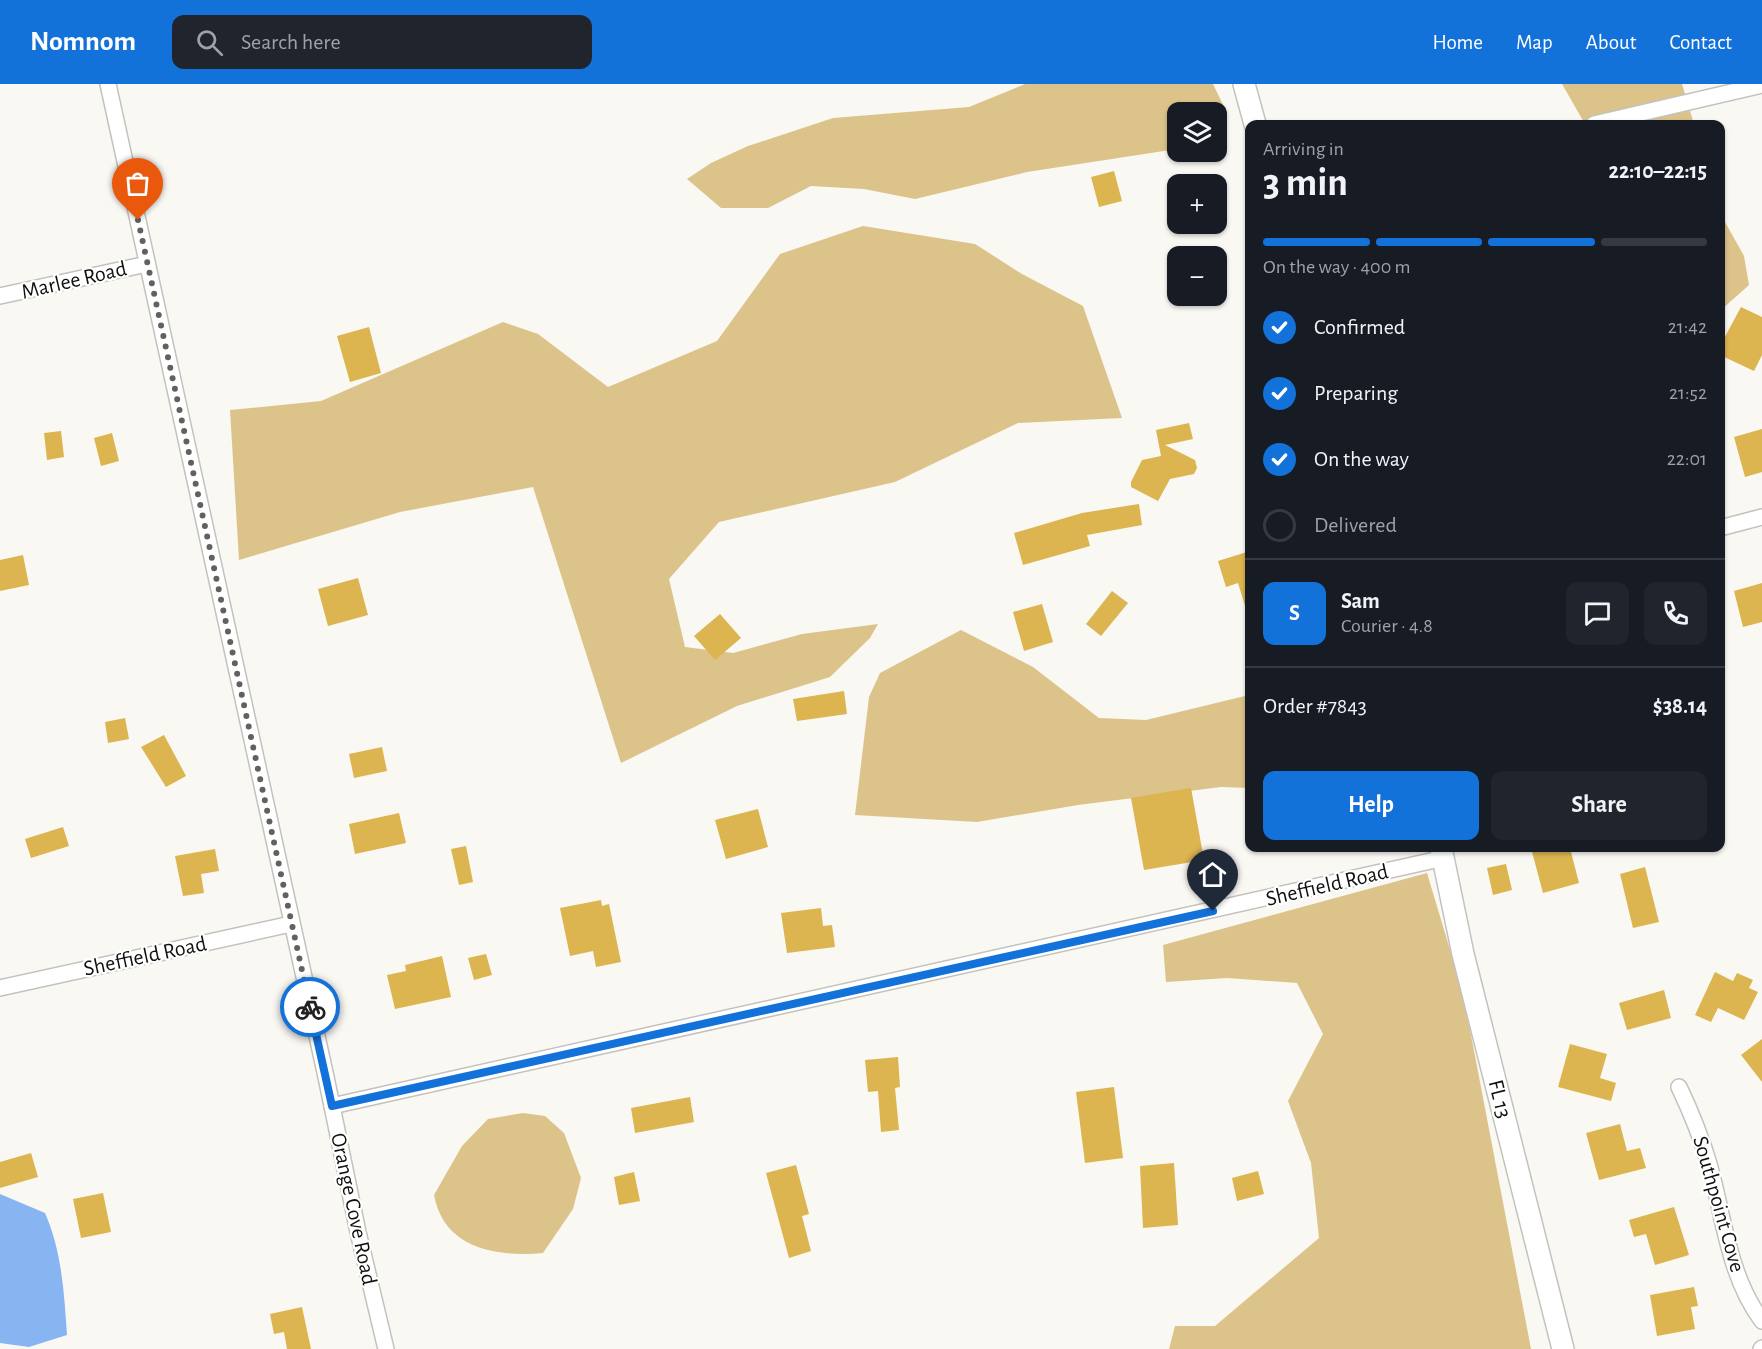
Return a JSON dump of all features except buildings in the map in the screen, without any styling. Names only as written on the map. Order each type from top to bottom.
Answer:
[{"type":"main road","points":[[1244,84],[1254,120]]},
{"type":"main road","name":"FL 13","points":[[1443,853],[1464,954],[1563,1349]]},
{"type":"street","name":"Orange Cove Road","points":[[108,84],[358,1232],[386,1349]]},
{"type":"street","points":[[1611,120],[1762,85]]},
{"type":"street","name":"Marlee Road","points":[[0,296],[147,264]]},
{"type":"street","points":[[1725,527],[1762,517]]},
{"type":"street","name":"Sheffield Road","points":[[332,1106],[1443,853]]},
{"type":"street","name":"Sheffield Road","points":[[0,988],[291,924]]},
{"type":"street","name":"Southpoint Cove","points":[[1679,1087],[1692,1114],[1709,1165],[1732,1258],[1748,1297],[1762,1321]]},
{"type":"shaded area","points":[[1025,84],[1213,84],[1222,102],[1167,102],[1167,151],[1027,172],[915,199],[864,189],[811,186],[768,208],[721,208],[687,179],[711,163],[748,146],[833,118],[969,107]]},
{"type":"shaded area","points":[[1562,84],[1682,84],[1693,120],[1583,120]]},
{"type":"shaded area","points":[[1725,222],[1744,256],[1749,285],[1725,306]]},
{"type":"shaded area","points":[[863,226],[975,244],[1022,274],[1083,306],[1122,418],[1018,423],[895,482],[719,522],[669,579],[685,647],[733,653],[802,634],[878,624],[870,638],[830,677],[737,706],[621,763],[533,487],[400,512],[239,560],[230,410],[321,401],[503,322],[538,334],[608,387],[717,341],[780,254]]},
{"type":"shaded area","points":[[961,630],[1033,667],[1099,718],[1146,720],[1245,696],[1245,788],[1221,787],[1078,805],[977,822],[855,815],[869,697],[880,673]]},
{"type":"shaded area","points":[[1427,873],[1463,993],[1531,1349],[1169,1349],[1175,1326],[1215,1326],[1319,1238],[1311,1163],[1288,1101],[1323,1034],[1297,983],[1227,978],[1166,982],[1163,945]]},
{"type":"shaded area","points":[[523,1113],[545,1116],[564,1133],[581,1178],[573,1209],[543,1253],[490,1251],[460,1238],[449,1227],[440,1213],[434,1195],[462,1146],[488,1119]]},
{"type":"water","points":[[0,1194],[45,1213],[59,1257],[67,1335],[29,1347],[0,1343]]},
{"type":"way so far","points":[[138,220],[310,1007]]},
{"type":"route","points":[[310,1007],[332,1106],[427,1083],[1213,911]]}]
